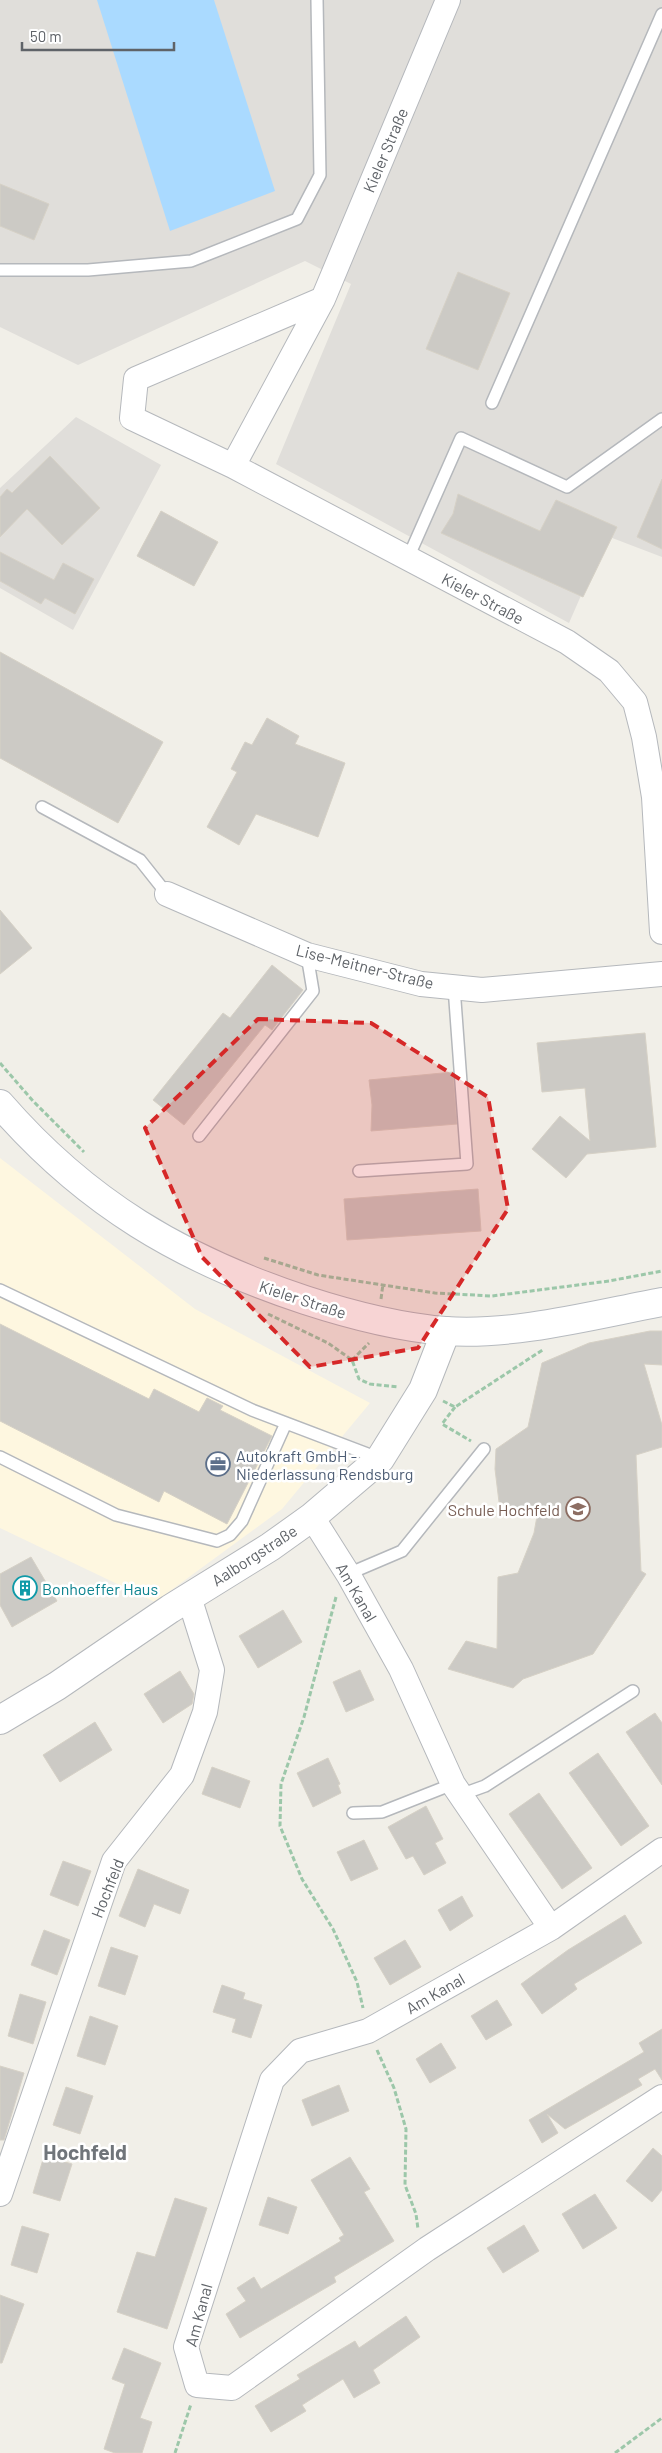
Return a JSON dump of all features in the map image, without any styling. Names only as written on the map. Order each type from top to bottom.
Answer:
[{"type":"main road","name":"Kieler Straße","points":[[0,1104],[45,1151],[117,1211],[156,1236],[205,1262],[255,1283],[352,1315],[378,1321],[446,1331],[513,1329],[662,1302]]},
{"type":"main road","name":"Aalborgstraße","points":[[0,1720],[56,1686],[189,1597],[270,1547],[312,1517],[380,1459],[423,1390],[446,1331]]},
{"type":"street","name":"Kieler Straße","points":[[232,466],[323,299],[448,0]]},
{"type":"street","name":"Kieler Straße","points":[[323,299],[136,379],[132,418],[232,466],[567,642],[610,672],[634,702],[658,795],[662,932]]},
{"type":"street","name":"Lise-Meitner-Straße","points":[[167,894],[307,955],[421,984],[482,990],[662,974]]},
{"type":"street","name":"Am Kanal","points":[[312,1517],[348,1574],[401,1669],[457,1790],[551,1928]]},
{"type":"street","name":"Hochfeld","points":[[0,2194],[114,1861],[182,1775],[205,1712],[212,1670],[189,1597]]},
{"type":"street","name":"Am Kanal","points":[[197,2385],[186,2347],[272,2080],[300,2051],[368,2031],[551,1928],[662,1850]]},
{"type":"street","points":[[197,2385],[232,2388],[427,2250],[662,2097]]},
{"type":"lane","points":[[0,270],[88,270],[191,261],[297,219],[320,175],[317,0]]},
{"type":"lane","points":[[492,403],[662,14]]},
{"type":"lane","points":[[408,558],[461,438],[567,487],[662,419]]},
{"type":"lane","points":[[42,807],[140,860],[167,894]]},
{"type":"lane","points":[[199,1136],[313,991],[307,955]]},
{"type":"lane","points":[[359,1171],[467,1164],[454,987]]},
{"type":"lane","points":[[0,1290],[252,1410],[380,1459]]},
{"type":"lane","points":[[0,1457],[116,1515],[217,1541],[230,1535],[242,1521],[286,1423]]},
{"type":"lane","points":[[348,1574],[402,1551],[484,1450]]},
{"type":"lane","points":[[353,1814],[382,1812],[457,1790],[484,1786],[633,1691]]},
{"type":"path","points":[[0,1063],[33,1100],[85,1152]]},
{"type":"path","points":[[258,1256],[318,1275],[435,1293],[492,1296],[609,1281],[662,1270]]},
{"type":"path","points":[[455,1407],[442,1424],[484,1450]]},
{"type":"path","points":[[348,1574],[333,1602],[304,1717],[281,1784],[280,1826],[302,1878],[334,1929],[357,1982],[368,2031],[394,2088],[406,2129],[405,2185],[416,2214],[419,2235],[427,2250]]},
{"type":"path","points":[[175,2453],[197,2385]]},
{"type":"path","points":[[615,2453],[662,2418]]},
{"type":"highlighted area","points":[[258,1019],[371,1023],[488,1097],[508,1209],[418,1348],[310,1367],[202,1257],[145,1128]]},
{"type":"shaded area","points":[[0,0],[662,0],[662,557],[607,536],[569,623],[276,464],[351,284],[305,261],[78,365],[0,327]]},
{"type":"shaded area","points":[[76,417],[161,465],[73,630],[0,588],[0,488]]},
{"type":"shaded area","points":[[0,1158],[195,1309],[370,1403],[282,1509],[155,1602],[0,1528]]},
{"type":"water","points":[[97,0],[214,0],[275,191],[170,231]]},
{"type":"building","points":[[0,184],[49,204],[34,240],[0,226]]},
{"type":"building","points":[[458,272],[510,293],[478,370],[426,349]]},
{"type":"building","points":[[50,456],[100,508],[62,545],[27,509],[0,537],[0,497],[7,489],[12,493]]},
{"type":"building","points":[[662,479],[662,549],[637,537]]},
{"type":"building","points":[[458,494],[540,531],[556,500],[617,527],[583,597],[441,533],[453,514]]},
{"type":"building","points":[[161,511],[218,542],[194,586],[137,556]]},
{"type":"building","points":[[0,552],[54,580],[63,563],[94,579],[75,614],[45,598],[41,604],[0,581]]},
{"type":"building","points":[[0,652],[163,742],[118,823],[0,758]]},
{"type":"building","points":[[267,718],[299,736],[295,744],[345,763],[318,837],[256,814],[239,845],[207,827],[237,772],[231,769],[245,742],[252,745]]},
{"type":"building","points":[[0,910],[32,948],[0,974]]},
{"type":"building","points":[[272,965],[303,990],[272,1030],[265,1025],[184,1125],[153,1100],[223,1013],[230,1018]]},
{"type":"building","points":[[645,1033],[656,1147],[587,1154],[566,1178],[532,1149],[560,1116],[590,1141],[585,1088],[542,1092],[537,1043]]},
{"type":"building","points":[[453,1072],[457,1124],[371,1131],[372,1105],[369,1080]]},
{"type":"building","points":[[478,1189],[481,1231],[347,1240],[344,1199]]},
{"type":"building","points":[[0,1324],[149,1399],[154,1389],[199,1412],[207,1398],[223,1406],[220,1410],[272,1436],[227,1524],[164,1491],[159,1502],[0,1421]]},
{"type":"building","name":"Schule Hochfeld","points":[[650,1331],[662,1331],[662,1365],[644,1364],[662,1425],[662,1447],[636,1455],[641,1571],[646,1574],[593,1654],[523,1679],[513,1688],[448,1669],[466,1641],[497,1649],[498,1577],[518,1573],[534,1533],[537,1516],[499,1502],[495,1469],[496,1449],[528,1427],[542,1363],[589,1343]]},
{"type":"building","name":"Bonhoeffer Haus","points":[[31,1557],[57,1601],[12,1627],[0,1605],[0,1574]]},
{"type":"building","points":[[283,1610],[302,1642],[258,1668],[239,1636]]},
{"type":"building","points":[[360,1670],[374,1700],[346,1712],[333,1682]]},
{"type":"building","points":[[180,1671],[194,1694],[192,1704],[163,1723],[144,1694]]},
{"type":"building","points":[[655,1713],[662,1723],[662,1785],[626,1732]]},
{"type":"building","points":[[95,1722],[112,1750],[60,1782],[43,1755]]},
{"type":"building","points":[[598,1753],[649,1826],[621,1846],[569,1773]]},
{"type":"building","points":[[328,1758],[340,1784],[338,1785],[341,1793],[313,1807],[297,1773]]},
{"type":"building","points":[[212,1767],[250,1781],[240,1808],[202,1794]]},
{"type":"building","points":[[539,1793],[592,1868],[562,1889],[509,1814]]},
{"type":"building","points":[[426,1806],[443,1839],[435,1843],[446,1863],[424,1875],[413,1856],[406,1859],[388,1827]]},
{"type":"building","points":[[364,1840],[378,1869],[351,1881],[337,1852]]},
{"type":"building","points":[[63,1861],[91,1871],[78,1906],[50,1895]]},
{"type":"building","points":[[138,1869],[189,1890],[180,1914],[154,1904],[145,1927],[119,1916]]},
{"type":"building","points":[[462,1896],[473,1916],[450,1931],[438,1910]]},
{"type":"building","points":[[625,1915],[642,1943],[574,1984],[577,1989],[542,2014],[521,1984],[568,1950]]},
{"type":"building","points":[[44,1930],[70,1940],[57,1975],[31,1965]]},
{"type":"building","points":[[405,1940],[421,1967],[390,1985],[374,1958]]},
{"type":"building","points":[[111,1947],[138,1956],[125,1995],[98,1986]]},
{"type":"building","points":[[222,1985],[245,1993],[243,1999],[262,2005],[251,2038],[232,2032],[236,2019],[213,2012]]},
{"type":"building","points":[[20,1994],[46,2002],[33,2044],[8,2036]]},
{"type":"building","points":[[497,2000],[512,2025],[486,2040],[471,2016]]},
{"type":"building","points":[[90,2016],[118,2026],[105,2065],[77,2056]]},
{"type":"building","points":[[662,2029],[662,2080],[655,2069],[638,2079],[642,2085],[565,2129],[547,2114],[558,2133],[542,2143],[529,2120],[644,2052],[639,2043]]},
{"type":"building","points":[[441,2043],[456,2068],[430,2083],[416,2059]]},
{"type":"building","points":[[0,2066],[24,2073],[4,2140],[0,2140]]},
{"type":"building","points":[[339,2085],[349,2111],[312,2126],[302,2100]]},
{"type":"building","points":[[66,2087],[93,2096],[80,2134],[53,2125]]},
{"type":"building","points":[[653,2148],[662,2156],[662,2190],[652,2202],[626,2181]]},
{"type":"building","points":[[44,2156],[72,2164],[60,2201],[33,2193]]},
{"type":"building","points":[[350,2157],[370,2189],[364,2192],[394,2241],[334,2277],[336,2282],[240,2338],[226,2314],[246,2301],[237,2288],[254,2277],[261,2289],[341,2241],[339,2238],[344,2235],[311,2180]]},
{"type":"building","points":[[595,2194],[617,2228],[583,2249],[562,2214]]},
{"type":"building","points":[[268,2197],[297,2207],[288,2234],[259,2225]]},
{"type":"building","points":[[175,2198],[207,2208],[167,2329],[117,2312],[137,2252],[155,2257]]},
{"type":"building","points":[[524,2225],[539,2251],[503,2273],[487,2248]]},
{"type":"building","points":[[22,2226],[49,2234],[37,2273],[11,2265]]},
{"type":"building","points":[[0,2295],[24,2304],[2,2363],[0,2363]]},
{"type":"building","points":[[406,2316],[420,2337],[373,2370],[380,2383],[354,2398],[343,2379],[302,2405],[306,2411],[271,2432],[255,2406],[300,2379],[297,2375],[355,2341],[359,2348]]},
{"type":"building","points":[[124,2348],[161,2363],[140,2418],[152,2422],[142,2453],[115,2453],[104,2449],[125,2384],[112,2379]]},
{"type":"place","name":"Autokraft GmbH - Niederlassung Rendsburg","points":[[218,1464]]},
{"type":"place","name":"Schule Hochfeld","points":[[578,1509]]},
{"type":"place","name":"Bonhoeffer Haus","points":[[25,1588]]},
{"type":"district","name":"Hochfeld","points":[[85,2151]]}]
